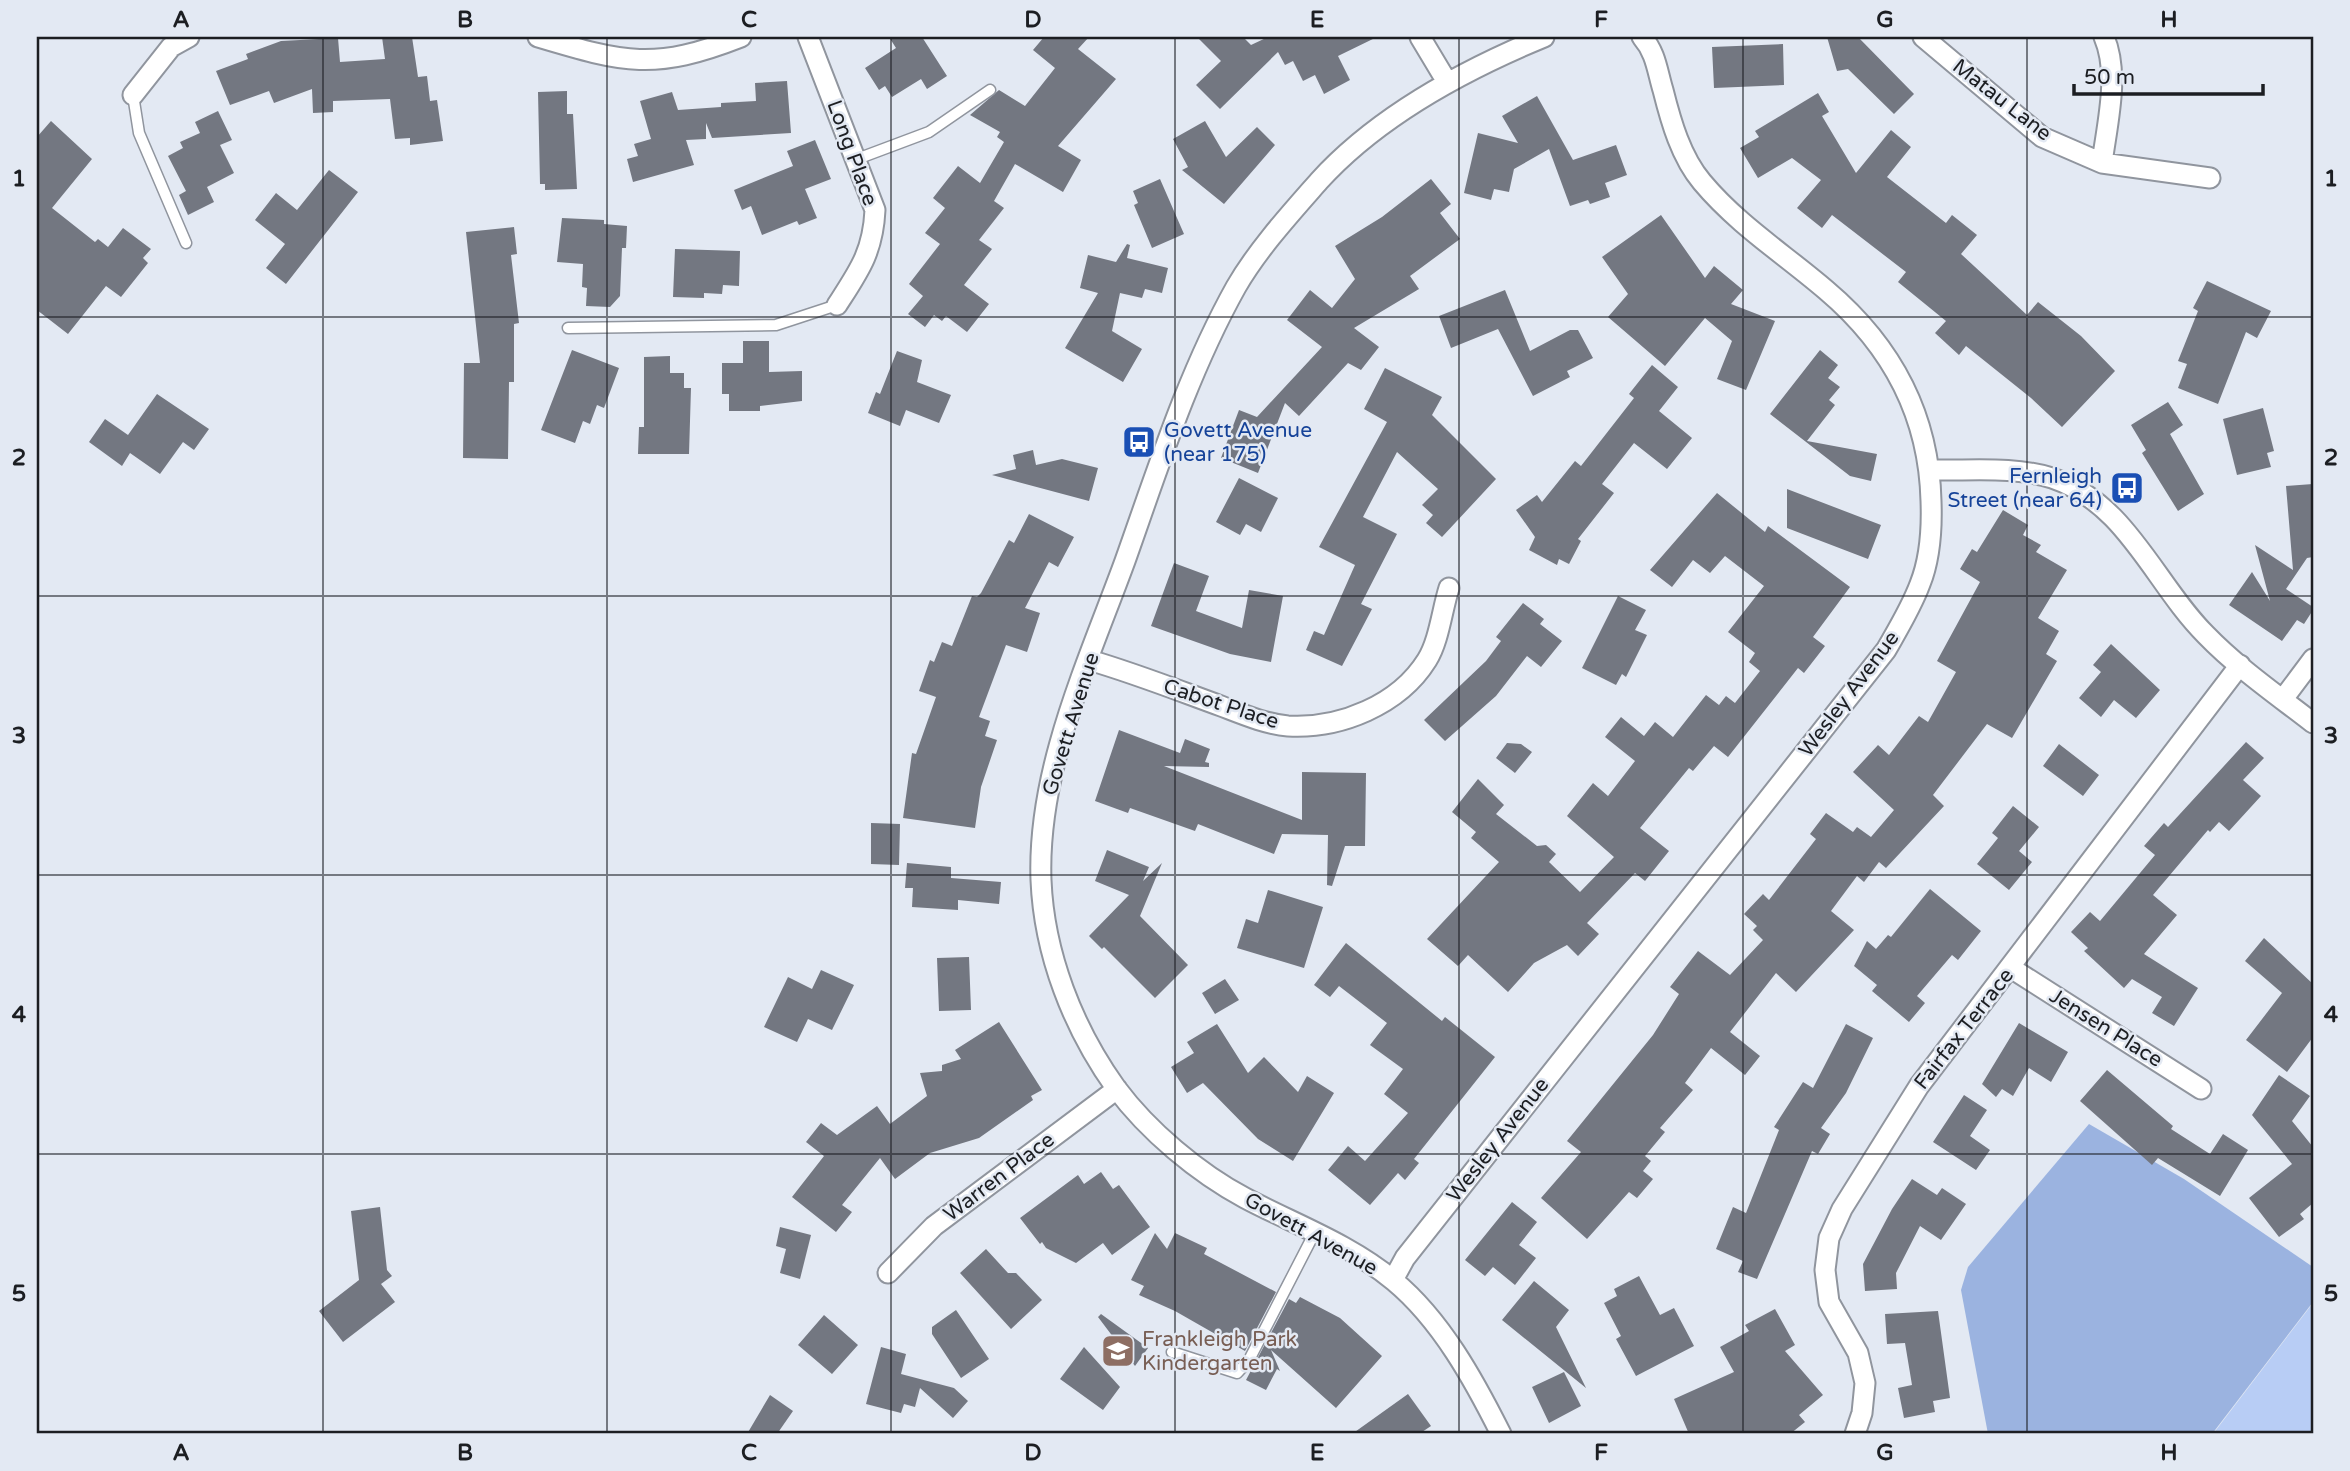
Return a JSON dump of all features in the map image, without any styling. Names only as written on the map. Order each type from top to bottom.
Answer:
[{"type":"street","points":[[133,95],[171,47],[189,37]]},
{"type":"street","points":[[538,37],[620,59],[653,62],[706,50],[741,37]]},
{"type":"street","name":"Long Place","points":[[808,37],[858,159],[874,210],[874,237],[866,261],[837,305]]},
{"type":"street","points":[[1420,37],[1447,82]]},
{"type":"street","name":"Govett Avenue","points":[[1501,1434],[1460,1360],[1394,1280],[1315,1232],[1240,1196],[1197,1166],[1147,1122],[1117,1089],[1090,1047],[1069,1005],[1052,955],[1041,879],[1045,810],[1057,755],[1183,399],[1210,335],[1239,282],[1323,177],[1385,125],[1447,82],[1544,37]]},
{"type":"street","name":"Wesley Avenue","points":[[1394,1280],[1405,1258],[1886,650],[1921,582],[1930,537],[1931,470],[1924,435],[1910,393],[1889,357],[1826,290],[1744,224],[1700,180],[1672,126],[1658,65],[1642,37]]},
{"type":"street","name":"Matau Lane","points":[[1923,37],[2042,137],[2102,163],[2210,178]]},
{"type":"street","points":[[2102,163],[2111,95],[2108,46],[2104,37]]},
{"type":"street","points":[[1931,470],[2020,471],[2053,478],[2085,494],[2111,514],[2138,545],[2181,607],[2206,636],[2313,723]]},
{"type":"street","name":"Cabot Place","points":[[1089,660],[1256,719],[1287,726],[1323,723],[1354,716],[1382,703],[1408,683],[1429,658],[1448,588]]},
{"type":"street","points":[[2283,699],[2313,659]]},
{"type":"street","name":"Fairfax Terrace","points":[[1855,1434],[1862,1413],[1865,1383],[1858,1353],[1829,1302],[1825,1269],[1829,1238],[1842,1209],[1919,1086],[2241,665]]},
{"type":"street","name":"Jensen Place","points":[[2011,968],[2201,1089]]},
{"type":"street","name":"Warren Place","points":[[888,1273],[933,1226],[1117,1089]]},
{"type":"lane","points":[[858,159],[920,136],[990,90]]},
{"type":"lane","points":[[133,95],[139,133],[186,243]]},
{"type":"lane","points":[[568,328],[776,325],[837,305]]},
{"type":"lane","points":[[1172,1352],[1237,1373],[1248,1360],[1315,1232]]},
{"type":"shaded area","points":[[2089,1124],[2184,1179],[2313,1267],[2313,1302],[2212,1434],[1988,1434],[1961,1290],[1968,1267]]},
{"type":"shaded area","points":[[2313,1303],[2313,1434],[2213,1434]]},
{"type":"building","points":[[382,37],[412,37],[418,77],[427,76],[430,101],[437,100],[443,141],[410,145],[410,138],[395,139],[390,99],[333,101],[333,112],[313,113],[312,89],[274,103],[269,91],[230,105],[216,71],[248,59],[246,54],[281,41],[338,38],[340,62],[385,59]]},
{"type":"building","points":[[889,37],[922,37],[947,76],[927,89],[921,79],[892,97],[885,86],[879,90],[865,68],[896,48]]},
{"type":"building","points":[[1044,37],[1089,37],[1078,49],[1116,79],[1058,146],[1081,160],[1063,192],[1015,164],[994,201],[1004,208],[979,240],[992,249],[964,285],[989,304],[967,332],[946,316],[942,321],[934,315],[925,327],[908,314],[923,296],[909,284],[940,244],[925,233],[945,208],[933,198],[958,166],[980,183],[1004,142],[997,137],[1000,132],[970,115],[999,90],[1025,106],[1055,68],[1033,50]]},
{"type":"building","points":[[1197,37],[1243,37],[1251,45],[1268,37],[1377,37],[1338,56],[1350,80],[1324,94],[1315,75],[1303,81],[1293,61],[1285,65],[1278,52],[1220,109],[1196,85],[1221,61]]},
{"type":"building","points":[[1827,37],[1858,37],[1914,94],[1894,114],[1848,69],[1837,71]]},
{"type":"building","points":[[1783,44],[1784,85],[1714,88],[1712,47]]},
{"type":"building","points":[[787,81],[791,133],[712,138],[706,123],[706,139],[686,140],[694,165],[633,182],[627,159],[638,156],[634,144],[651,139],[640,101],[672,92],[678,110],[721,107],[721,103],[756,101],[755,83]]},
{"type":"building","points":[[567,91],[567,114],[573,114],[577,189],[545,190],[545,184],[540,184],[538,92]]},
{"type":"building","points":[[1818,93],[1829,112],[1822,116],[1856,173],[1891,130],[1911,147],[1887,177],[1946,223],[1952,215],[1977,235],[1961,254],[2027,315],[2038,302],[2081,336],[2115,371],[2062,427],[2031,398],[1966,346],[1959,355],[1935,333],[1946,321],[1898,282],[1906,272],[1832,215],[1822,228],[1797,208],[1821,180],[1792,158],[1758,178],[1740,148],[1759,137],[1755,131]]},
{"type":"building","points":[[1537,96],[1573,160],[1616,145],[1627,175],[1605,183],[1610,197],[1590,204],[1588,200],[1570,206],[1549,149],[1514,169],[1509,192],[1494,189],[1491,200],[1464,193],[1478,133],[1518,143],[1502,116]]},
{"type":"building","points":[[218,111],[232,140],[220,145],[234,173],[207,187],[214,202],[188,215],[179,195],[186,191],[168,156],[183,148],[180,142],[200,133],[195,122]]},
{"type":"building","points":[[51,121],[92,159],[52,208],[95,242],[98,239],[108,247],[123,228],[151,249],[143,258],[148,263],[121,297],[106,286],[68,334],[37,310],[37,137]]},
{"type":"building","points":[[1205,121],[1226,157],[1257,127],[1275,145],[1224,204],[1182,170],[1188,167],[1173,139]]},
{"type":"building","points":[[815,140],[831,179],[805,189],[817,218],[799,225],[797,221],[762,235],[751,206],[742,210],[734,190],[793,166],[787,151]]},
{"type":"building","points":[[329,170],[358,192],[286,284],[266,268],[285,244],[255,220],[276,193],[297,210]]},
{"type":"building","points":[[1160,179],[1184,234],[1152,248],[1134,205],[1138,203],[1133,191]]},
{"type":"building","points":[[1431,179],[1451,204],[1440,213],[1460,239],[1410,276],[1419,289],[1354,328],[1379,347],[1361,370],[1348,363],[1299,416],[1285,403],[1258,473],[1221,458],[1239,410],[1257,417],[1322,347],[1287,320],[1310,290],[1332,308],[1355,279],[1335,246],[1382,217]]},
{"type":"building","points":[[1661,215],[1705,278],[1714,266],[1743,290],[1731,304],[1775,321],[1746,390],[1717,379],[1732,341],[1705,318],[1665,366],[1608,317],[1628,294],[1602,257]]},
{"type":"building","points":[[562,218],[604,220],[604,224],[627,226],[626,248],[622,248],[620,296],[610,307],[586,306],[587,288],[582,287],[583,264],[557,262]]},
{"type":"building","points":[[514,227],[517,254],[511,255],[519,323],[514,324],[514,382],[509,382],[508,459],[463,458],[464,363],[480,363],[466,232]]},
{"type":"building","points":[[1127,244],[1130,245],[1127,258],[1168,268],[1162,293],[1145,289],[1142,298],[1120,293],[1112,331],[1142,349],[1123,382],[1065,348],[1098,293],[1080,288],[1088,255],[1116,262]]},
{"type":"building","points":[[675,249],[740,251],[739,286],[723,285],[722,294],[704,293],[704,298],[673,297]]},
{"type":"building","points":[[2207,281],[2271,311],[2257,338],[2246,332],[2218,404],[2178,388],[2187,364],[2178,361],[2198,311],[2193,308]]},
{"type":"building","points":[[1505,290],[1530,351],[1570,330],[1578,330],[1593,358],[1567,371],[1570,377],[1533,396],[1498,329],[1451,348],[1439,316]]},
{"type":"building","points":[[743,341],[769,341],[769,372],[802,371],[802,401],[760,406],[760,411],[729,411],[729,394],[722,394],[722,363],[743,363]]},
{"type":"building","points":[[572,350],[619,368],[604,408],[597,405],[590,424],[583,421],[575,443],[541,430]]},
{"type":"building","points":[[1820,350],[1838,365],[1828,378],[1840,387],[1829,400],[1835,405],[1807,441],[1877,454],[1871,481],[1850,476],[1770,414]]},
{"type":"building","points":[[897,351],[922,360],[917,382],[951,395],[939,423],[906,410],[900,426],[868,413],[876,392],[880,394]]},
{"type":"building","points":[[670,356],[670,373],[684,373],[684,388],[691,388],[689,454],[638,454],[639,427],[644,427],[644,357]]},
{"type":"building","points":[[1652,365],[1678,387],[1659,411],[1692,438],[1667,469],[1634,443],[1602,484],[1614,493],[1578,539],[1581,541],[1569,564],[1559,559],[1557,565],[1529,550],[1535,537],[1516,510],[1537,495],[1542,502],[1575,461],[1581,466],[1634,398],[1629,394]]},
{"type":"building","points":[[1385,368],[1442,397],[1432,415],[1496,479],[1442,537],[1426,523],[1433,515],[1422,505],[1438,489],[1397,452],[1363,517],[1397,534],[1361,604],[1372,609],[1342,666],[1306,650],[1314,631],[1324,635],[1355,565],[1319,547],[1387,422],[1364,409]]},
{"type":"building","points":[[157,394],[209,429],[194,450],[183,442],[160,474],[130,453],[122,466],[89,442],[105,419],[128,435]]},
{"type":"building","points":[[2168,402],[2183,425],[2170,434],[2204,494],[2178,511],[2142,453],[2146,450],[2131,425]]},
{"type":"building","points":[[2263,408],[2274,451],[2267,453],[2271,467],[2237,475],[2223,419]]},
{"type":"building","points":[[1033,450],[1036,465],[1062,459],[1098,468],[1089,501],[992,475],[1016,469],[1013,455]]},
{"type":"building","points":[[1239,478],[1278,498],[1261,532],[1246,524],[1240,535],[1216,522]]},
{"type":"building","points":[[2313,484],[2313,557],[2307,558],[2286,589],[2313,607],[2313,610],[2304,624],[2297,620],[2282,641],[2229,605],[2252,572],[2270,601],[2255,545],[2293,570],[2286,486]]},
{"type":"building","points":[[1787,489],[1881,525],[1868,559],[1787,528]]},
{"type":"building","points":[[1717,493],[1765,532],[1768,526],[1850,587],[1813,637],[1825,646],[1804,673],[1798,668],[1728,757],[1714,746],[1693,771],[1689,768],[1640,828],[1669,851],[1645,881],[1635,873],[1587,923],[1599,934],[1578,956],[1567,945],[1534,963],[1508,992],[1468,955],[1458,966],[1427,939],[1499,862],[1471,838],[1476,832],[1452,812],[1478,779],[1504,805],[1496,814],[1537,846],[1546,845],[1556,854],[1549,862],[1580,892],[1614,857],[1567,816],[1593,783],[1608,796],[1635,761],[1605,737],[1621,717],[1644,736],[1655,722],[1673,737],[1706,695],[1719,705],[1726,696],[1735,703],[1760,671],[1749,662],[1755,653],[1728,632],[1764,586],[1725,556],[1710,573],[1693,560],[1672,587],[1650,570]]},
{"type":"building","points":[[2003,510],[2028,525],[2023,535],[2041,545],[2036,552],[2067,570],[2038,618],[2059,631],[2046,654],[2057,661],[2012,738],[1987,724],[1933,795],[1944,806],[1886,868],[1879,862],[1864,882],[1857,876],[1831,911],[1854,930],[1796,992],[1776,973],[1730,1032],[1760,1056],[1745,1075],[1711,1048],[1685,1083],[1693,1090],[1660,1128],[1665,1132],[1645,1156],[1651,1161],[1643,1171],[1653,1179],[1637,1198],[1629,1192],[1587,1239],[1541,1198],[1581,1152],[1567,1141],[1653,1035],[1679,994],[1670,987],[1698,951],[1730,975],[1763,940],[1753,930],[1757,926],[1744,914],[1763,894],[1769,900],[1816,839],[1810,834],[1826,813],[1853,832],[1857,827],[1871,837],[1894,810],[1853,772],[1878,745],[1889,755],[1919,716],[1928,722],[1956,672],[1937,661],[1980,582],[1960,569],[1972,549],[1977,552]]},
{"type":"building","points":[[1029,514],[1074,537],[1058,567],[1049,562],[1025,608],[1040,613],[1027,652],[1006,645],[979,717],[990,721],[985,736],[997,740],[981,787],[975,828],[903,818],[912,753],[916,754],[936,697],[919,691],[930,660],[934,662],[942,642],[952,646],[972,596],[977,597],[981,593],[1009,540],[1014,543]]},
{"type":"building","points":[[1174,563],[1209,576],[1196,611],[1242,628],[1249,590],[1283,596],[1271,662],[1230,654],[1151,626]]},
{"type":"building","points":[[1618,596],[1646,610],[1635,630],[1647,635],[1626,677],[1622,674],[1616,685],[1582,668]]},
{"type":"building","points":[[1523,603],[1544,619],[1540,624],[1562,641],[1541,667],[1527,656],[1496,696],[1445,741],[1424,720],[1486,661],[1501,641],[1496,637]]},
{"type":"building","points":[[2111,644],[2160,690],[2136,718],[2114,700],[2101,717],[2079,698],[2101,672],[2093,665]]},
{"type":"building","points":[[1119,730],[1180,753],[1185,739],[1210,749],[1205,762],[1209,763],[1209,767],[1164,766],[1302,820],[1302,772],[1366,773],[1365,846],[1345,846],[1332,886],[1327,885],[1328,835],[1282,834],[1274,854],[1198,824],[1195,831],[1130,808],[1128,813],[1095,801]]},
{"type":"building","points":[[2246,742],[2264,758],[2243,780],[2261,796],[2229,831],[2219,822],[2210,832],[2208,830],[2153,895],[2177,915],[2144,954],[2198,988],[2174,1026],[2152,1013],[2162,997],[2132,979],[2124,988],[2084,951],[2088,948],[2071,932],[2090,912],[2100,921],[2155,855],[2144,846],[2164,823],[2168,827]]},
{"type":"building","points":[[1507,743],[1521,744],[1532,752],[1515,773],[1496,758]]},
{"type":"building","points":[[2059,744],[2099,775],[2083,796],[2043,766]]},
{"type":"building","points":[[2013,806],[2039,827],[2019,851],[2032,862],[2009,890],[1977,864],[1998,838],[1992,833]]},
{"type":"building","points":[[871,823],[900,824],[899,865],[871,864]]},
{"type":"building","points":[[1107,850],[1149,867],[1143,881],[1162,863],[1140,916],[1188,965],[1155,998],[1104,947],[1102,949],[1089,936],[1129,895],[1095,881]]},
{"type":"building","points":[[907,863],[951,867],[951,878],[1001,882],[999,904],[958,900],[958,910],[912,907],[913,888],[905,888]]},
{"type":"building","points":[[1930,889],[1981,931],[1958,960],[1952,955],[1917,996],[1925,1003],[1909,1022],[1872,991],[1877,985],[1854,966],[1867,941],[1876,949],[1888,935],[1891,937]]},
{"type":"building","points":[[1268,890],[1323,907],[1304,968],[1237,948],[1246,919],[1258,923]]},
{"type":"building","points":[[2264,938],[2313,984],[2313,1037],[2287,1072],[2246,1040],[2282,993],[2245,961]]},
{"type":"building","points":[[1346,943],[1442,1021],[1445,1017],[1495,1057],[1414,1159],[1419,1163],[1405,1180],[1398,1173],[1370,1205],[1328,1170],[1348,1146],[1365,1161],[1408,1113],[1384,1094],[1403,1069],[1370,1045],[1387,1023],[1339,986],[1330,997],[1314,985]]},
{"type":"building","points":[[969,957],[971,1010],[939,1011],[937,958]]},
{"type":"building","points":[[821,970],[854,985],[832,1030],[808,1019],[797,1042],[764,1027],[788,977],[812,989]]},
{"type":"building","points":[[1225,979],[1239,1000],[1215,1014],[1202,993]]},
{"type":"building","points":[[999,1022],[1042,1090],[1031,1096],[1033,1100],[979,1138],[930,1153],[895,1179],[880,1158],[842,1205],[852,1212],[836,1232],[792,1197],[824,1156],[806,1142],[821,1123],[837,1135],[877,1106],[890,1124],[927,1096],[920,1073],[942,1071],[942,1065],[961,1059],[955,1050]]},
{"type":"building","points":[[2019,1023],[2068,1052],[2051,1082],[2029,1068],[2013,1096],[2002,1089],[1996,1097],[1982,1084]]},
{"type":"building","points":[[1217,1024],[1248,1073],[1264,1057],[1298,1092],[1307,1076],[1334,1093],[1293,1161],[1258,1139],[1203,1083],[1187,1093],[1171,1067],[1194,1053],[1187,1042]]},
{"type":"building","points":[[1846,1024],[1873,1038],[1846,1093],[1821,1128],[1830,1134],[1818,1154],[1812,1151],[1757,1279],[1738,1272],[1743,1261],[1716,1249],[1733,1207],[1746,1213],[1779,1130],[1774,1127],[1803,1082],[1813,1088]]},
{"type":"building","points":[[2107,1070],[2173,1126],[2171,1129],[2210,1154],[2223,1134],[2248,1150],[2220,1196],[2158,1158],[2152,1165],[2080,1101]]},
{"type":"building","points":[[2279,1075],[2310,1096],[2292,1121],[2313,1147],[2313,1203],[2300,1214],[2304,1219],[2279,1237],[2249,1198],[2292,1164],[2252,1115]]},
{"type":"building","points":[[1964,1095],[1987,1110],[1970,1136],[1990,1150],[1976,1170],[1933,1142]]},
{"type":"building","points":[[1101,1172],[1113,1189],[1119,1185],[1150,1227],[1112,1255],[1103,1243],[1076,1263],[1046,1248],[1042,1242],[1040,1244],[1020,1218],[1078,1175],[1084,1184]]},
{"type":"building","points":[[1912,1179],[1937,1195],[1942,1188],[1966,1204],[1941,1240],[1920,1226],[1896,1273],[1897,1289],[1865,1291],[1863,1264],[1892,1209]]},
{"type":"building","points":[[1512,1202],[1537,1222],[1519,1245],[1536,1258],[1515,1285],[1493,1267],[1485,1276],[1465,1260]]},
{"type":"building","points":[[380,1207],[387,1270],[392,1276],[381,1284],[395,1302],[343,1342],[319,1311],[359,1280],[351,1211]]},
{"type":"building","points":[[780,1227],[811,1235],[800,1279],[780,1273],[786,1249],[776,1246]]},
{"type":"building","points":[[1155,1233],[1167,1249],[1175,1233],[1207,1248],[1204,1254],[1276,1292],[1245,1351],[1175,1311],[1139,1295],[1144,1286],[1131,1280]]},
{"type":"building","points":[[986,1249],[1008,1273],[1016,1273],[1042,1300],[1011,1329],[960,1273]]},
{"type":"building","points":[[1639,1276],[1660,1315],[1674,1308],[1694,1346],[1636,1376],[1616,1339],[1621,1336],[1604,1303],[1617,1296],[1614,1289]]},
{"type":"building","points":[[1534,1281],[1569,1310],[1556,1327],[1586,1388],[1502,1320]]},
{"type":"building","points":[[1300,1297],[1340,1318],[1382,1356],[1336,1408],[1271,1350],[1280,1371],[1277,1369],[1266,1390],[1246,1380],[1289,1299],[1296,1303]]},
{"type":"building","points":[[1775,1309],[1795,1345],[1785,1351],[1823,1395],[1799,1415],[1805,1422],[1790,1434],[1689,1434],[1674,1399],[1734,1372],[1720,1347],[1749,1331],[1745,1325]]},
{"type":"building","points":[[956,1310],[989,1359],[961,1378],[932,1334],[932,1327]]},
{"type":"building","points":[[1938,1311],[1950,1398],[1933,1401],[1935,1412],[1904,1418],[1898,1388],[1912,1385],[1905,1343],[1887,1344],[1885,1314]]},
{"type":"building","points":[[1101,1314],[1148,1348],[1135,1366],[1098,1317]]},
{"type":"building","points":[[824,1315],[858,1345],[832,1374],[798,1345]]},
{"type":"building","points":[[881,1347],[906,1354],[901,1374],[954,1388],[968,1401],[953,1418],[920,1388],[915,1407],[904,1404],[901,1413],[866,1404]]},
{"type":"building","points":[[1084,1347],[1120,1387],[1103,1410],[1060,1379]]},
{"type":"building","points":[[1564,1372],[1581,1406],[1549,1423],[1532,1387]]},
{"type":"building","points":[[1408,1394],[1431,1426],[1419,1434],[1352,1434]]},
{"type":"building","points":[[770,1395],[793,1411],[777,1434],[747,1434]]},
{"type":"place","name":"Govett Avenue (near 175)","points":[[1139,442]]},
{"type":"place","name":"Fernleigh Street (near 64)","points":[[2127,488]]},
{"type":"place","name":"Frankleigh Park Kindergarten","points":[[1118,1351]]}]
